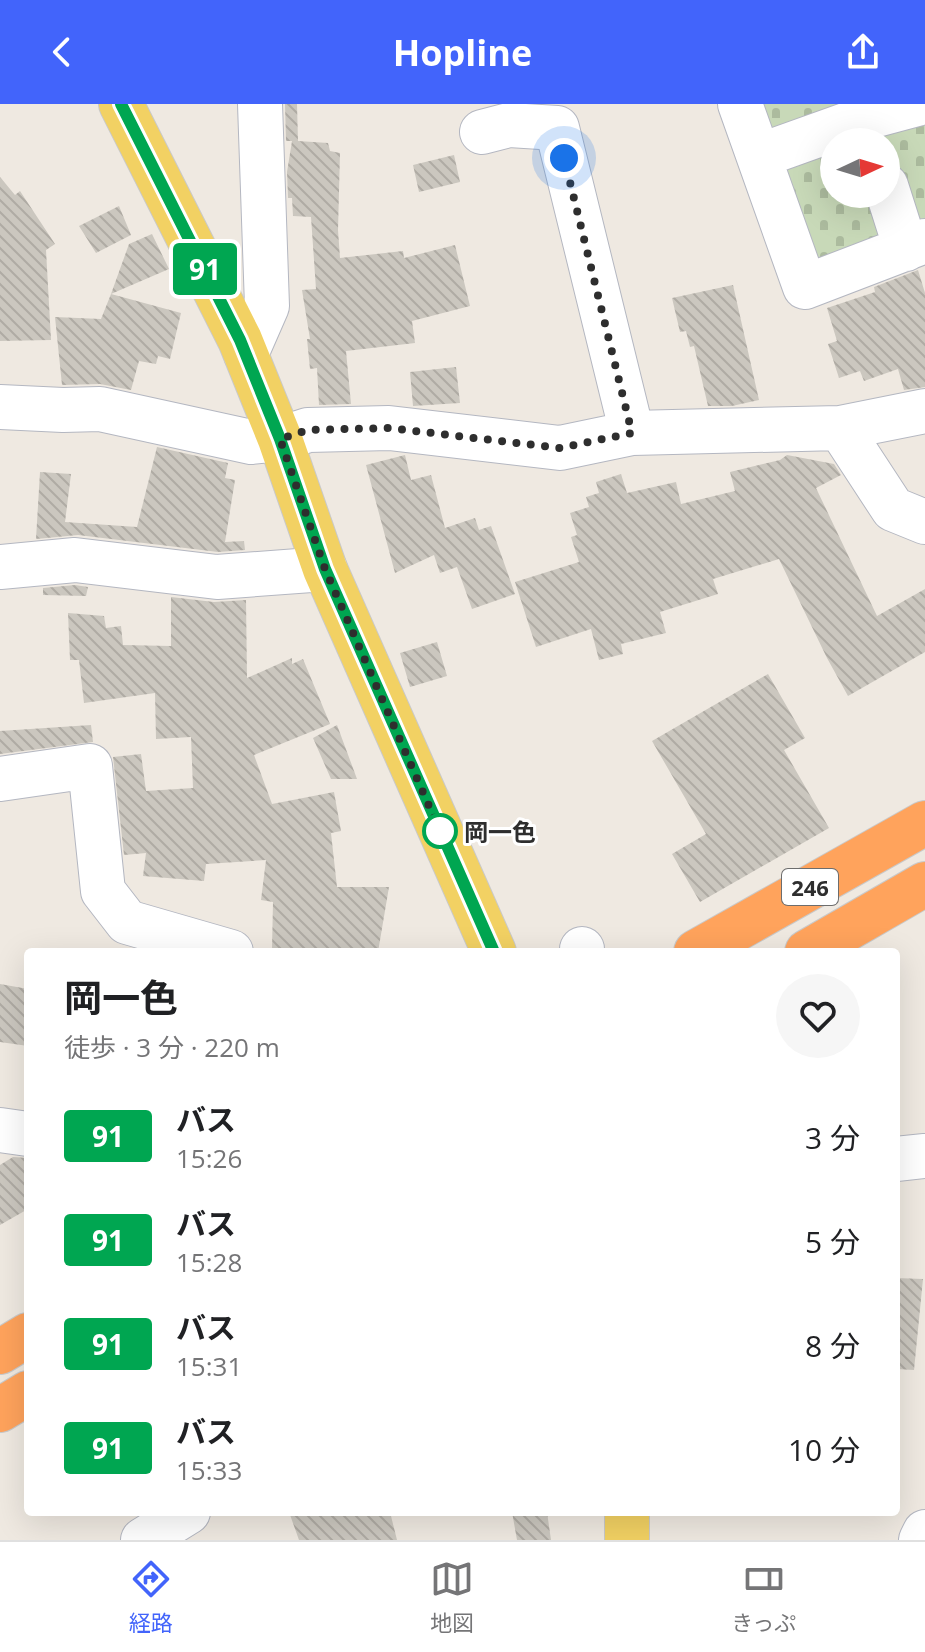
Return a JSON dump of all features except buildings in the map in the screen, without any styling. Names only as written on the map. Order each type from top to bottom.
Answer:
[{"type":"highway","name":"246","points":[[703,948],[925,823]]},
{"type":"highway","name":"246","points":[[830,946],[925,884]]},
{"type":"highway","points":[[0,1352],[24,1337]]},
{"type":"highway","points":[[0,1410],[24,1395]]},
{"type":"main road","points":[[121,104],[246,354],[280,439],[325,569],[487,948]]},
{"type":"main road","points":[[627,1516],[627,1540]]},
{"type":"street","points":[[246,354],[267,306],[260,104]]},
{"type":"street","points":[[740,104],[805,287],[915,245],[897,208]]},
{"type":"street","points":[[759,156],[917,104]]},
{"type":"street","points":[[482,132],[509,125],[557,128],[632,433]]},
{"type":"street","points":[[0,407],[100,409],[251,442],[280,439],[308,430],[389,428],[560,448],[632,433],[840,428],[925,411]]},
{"type":"street","points":[[840,428],[893,509],[925,522]]},
{"type":"street","points":[[0,567],[75,560],[217,577],[325,569]]},
{"type":"street","points":[[0,779],[90,766],[103,891],[127,922],[217,948]]},
{"type":"street","points":[[0,1130],[24,1133]]},
{"type":"street","points":[[900,1159],[925,1156]]},
{"type":"street","points":[[143,1540],[182,1516]]},
{"type":"street","points":[[921,1540],[925,1532]]},
{"type":"green space","points":[[747,104],[925,104],[925,229],[804,273]]},
{"type":"bus line","name":"91","points":[[121,104],[240,340],[280,439],[325,569],[492,948]]},
{"type":"place","name":"岡一色","points":[[440,831]]},
{"type":"route","points":[[440,831],[325,569],[280,439],[308,430],[389,428],[560,448],[632,433],[564,158]]}]
